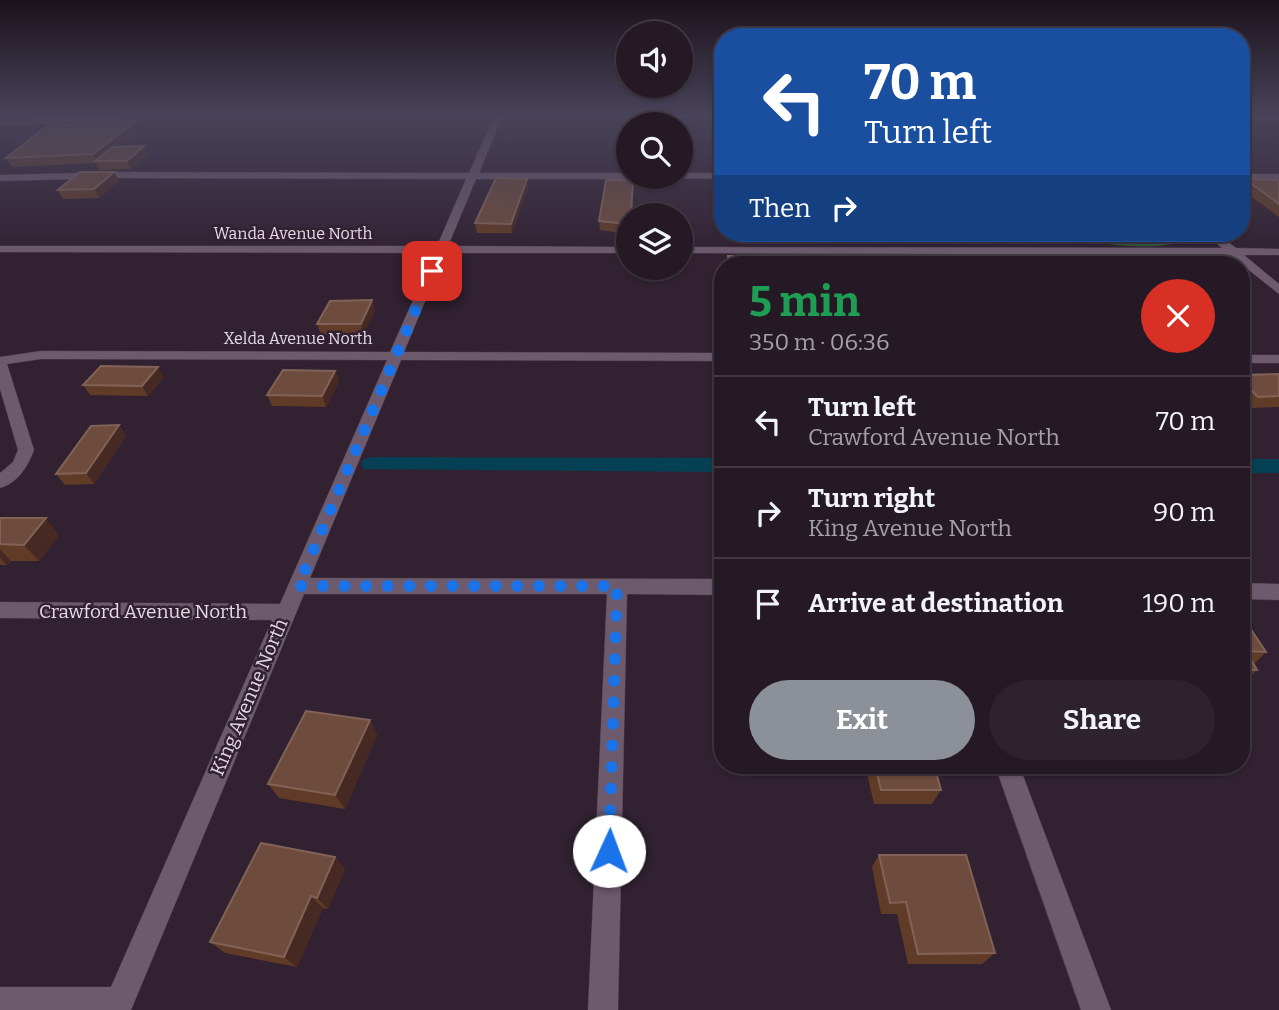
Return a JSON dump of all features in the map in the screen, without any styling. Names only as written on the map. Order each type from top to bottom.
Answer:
[{"type":"street","name":"King Avenue North","points":[[118,1006],[479,161]]},
{"type":"street","points":[[0,178],[115,174],[616,176]]},
{"type":"street","points":[[693,176],[714,176]]},
{"type":"street","points":[[1250,177],[1279,177]]},
{"type":"street","points":[[1220,242],[1237,256]]},
{"type":"street","name":"Wanda Avenue North","points":[[0,249],[616,250]]},
{"type":"street","points":[[693,250],[1279,252]]},
{"type":"street","points":[[1250,267],[1279,290]]},
{"type":"street","name":"Xelda Avenue North","points":[[0,363],[41,355],[714,357]]},
{"type":"street","points":[[1250,359],[1279,359]]},
{"type":"street","points":[[0,363],[26,450],[20,465],[0,482]]},
{"type":"street","points":[[298,586],[714,587]]},
{"type":"street","points":[[603,1010],[617,586]]},
{"type":"street","points":[[1250,593],[1275,597]]},
{"type":"street","name":"Crawford Avenue North","points":[[0,610],[286,612]]},
{"type":"street","points":[[1010,774],[1096,1010]]},
{"type":"street","points":[[0,1002],[118,1006]]},
{"type":"green space","points":[[1091,242],[1178,242],[1143,246]]},
{"type":"building","points":[[80,172],[114,172],[94,189],[58,190]]},
{"type":"building","points":[[496,178],[527,179],[511,224],[475,223]]},
{"type":"building","points":[[1250,179],[1279,181],[1279,204],[1250,183]]},
{"type":"building","points":[[606,180],[616,180],[616,189],[632,189],[632,203],[616,203],[616,223],[599,221]]},
{"type":"building","points":[[372,300],[361,324],[317,324],[330,301]]},
{"type":"building","points":[[101,366],[158,367],[142,386],[83,385]]},
{"type":"building","points":[[283,370],[335,371],[322,396],[267,395]]},
{"type":"building","points":[[1279,374],[1279,396],[1258,397],[1250,389],[1250,375]]},
{"type":"building","points":[[119,425],[86,473],[56,474],[91,426]]},
{"type":"building","points":[[0,518],[46,518],[24,545],[0,544]]},
{"type":"building","points":[[1250,628],[1266,652],[1250,651]]},
{"type":"building","points":[[1250,658],[1257,670],[1250,670]]},
{"type":"building","points":[[306,711],[370,720],[335,795],[268,784]]},
{"type":"building","points":[[877,774],[937,774],[941,790],[881,790]]},
{"type":"building","points":[[261,843],[335,857],[317,898],[311,896],[284,957],[210,942]]},
{"type":"building","points":[[879,855],[966,855],[995,953],[918,954],[906,902],[890,903]]},
{"type":"waterway","points":[[372,464],[714,465]]},
{"type":"waterway","points":[[1250,466],[1279,466]]},
{"type":"route","points":[[432,271],[298,586],[617,586],[609,851]]}]
